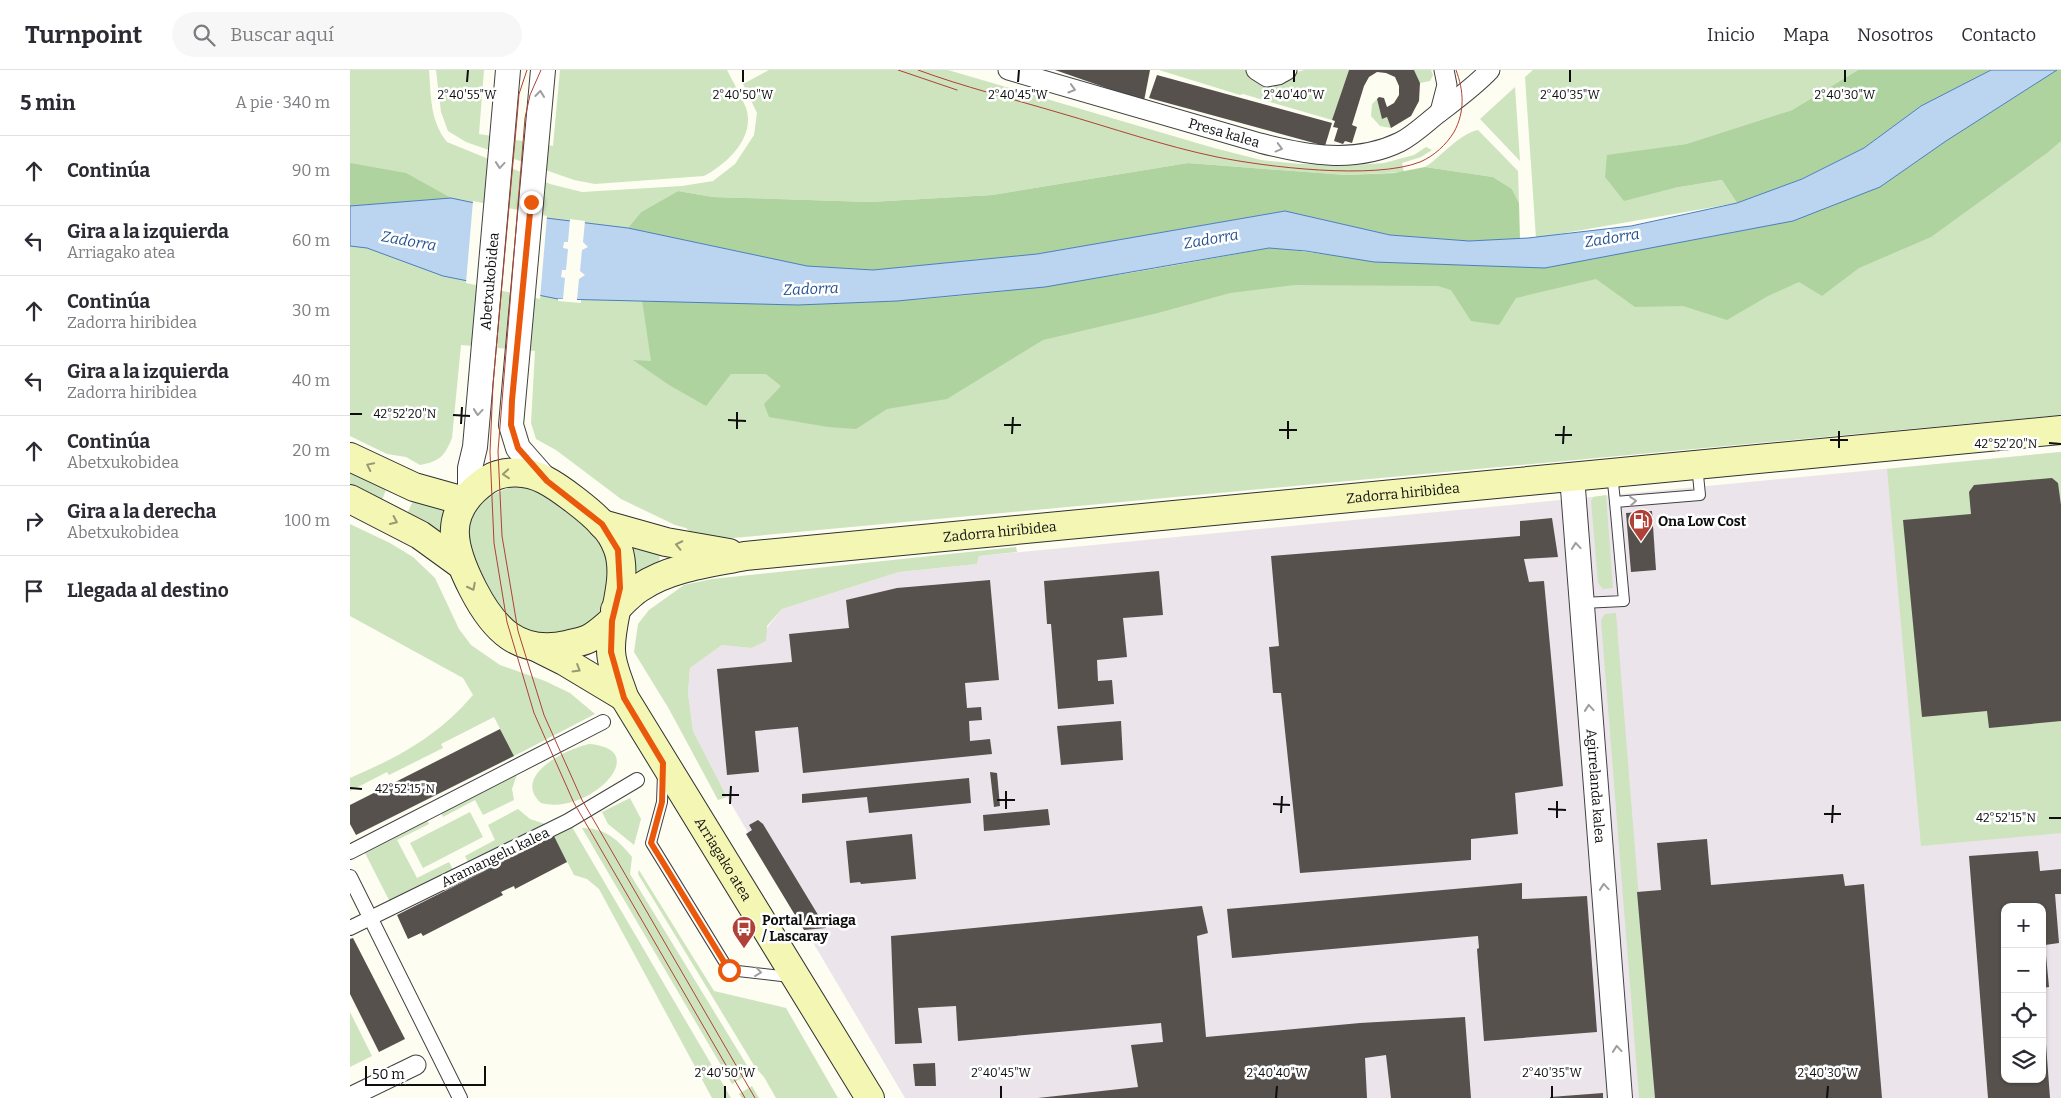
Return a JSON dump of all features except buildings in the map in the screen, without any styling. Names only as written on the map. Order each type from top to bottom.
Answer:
[{"type":"main road","name":"Zadorra hiribidea","points":[[614,615],[620,588],[620,561],[618,550],[602,524],[547,481],[523,474],[498,474],[467,497],[457,516],[454,530],[456,550],[460,564],[484,611],[511,638],[534,646],[551,648],[588,640],[614,615],[642,586],[690,568],[745,556],[2061,430]]},
{"type":"main road","points":[[350,457],[414,487],[467,497]]},
{"type":"main road","name":"Zadorra hiribidea","points":[[350,499],[420,535],[460,564]]},
{"type":"main road","name":"Zadorra hiribidea","points":[[602,524],[675,544],[745,556]]},
{"type":"main road","name":"Arriagako atea","points":[[614,615],[611,652],[624,698],[870,1098]]},
{"type":"main road","name":"Arriagako atea","points":[[534,646],[564,661],[624,698]]},
{"type":"street","name":"Abetxukobidea","points":[[467,497],[470,468],[475,447],[483,364],[508,70]]},
{"type":"street","points":[[543,70],[537,119],[511,425],[513,437],[524,457],[547,481]]},
{"type":"street","name":"Presa kalea","points":[[1008,70],[1251,140],[1318,156],[1358,154],[1400,142],[1462,96],[1490,70]]},
{"type":"street","points":[[1256,70],[1267,77],[1278,75],[1287,70]]},
{"type":"street","points":[[1438,114],[1447,85],[1444,70]]},
{"type":"street","name":"Agirrelanda kalea","points":[[1572,476],[1620,1098]]},
{"type":"street","points":[[350,852],[603,722]]},
{"type":"street","name":"Aramangelu kalea","points":[[350,928],[568,821],[637,780]]},
{"type":"street","points":[[350,878],[460,1098]]},
{"type":"street","points":[[350,1097],[416,1065]]},
{"type":"lane","points":[[1615,502],[1700,495],[1697,464]]},
{"type":"lane","points":[[1581,604],[1624,600],[1612,472]]},
{"type":"lane","points":[[663,763],[662,802],[651,843],[729,970],[797,979]]},
{"type":"shaded area","points":[[2061,452],[2061,1098],[905,1098],[727,797],[693,731],[688,693],[690,668],[722,645],[751,648],[782,609],[899,572],[977,564],[979,556]]},
{"type":"green space","points":[[350,70],[429,70],[434,117],[441,134],[447,142],[550,184],[582,192],[682,186],[713,181],[735,164],[754,135],[757,113],[743,84],[769,70],[948,70],[1261,160],[1300,164],[1357,165],[1384,163],[1414,155],[1426,147],[1432,150],[1421,157],[1402,163],[1404,172],[1346,175],[1188,163],[992,195],[870,202],[713,197],[678,191],[641,212],[628,228],[546,218],[642,300],[682,301],[1690,241],[2061,70],[2061,415],[733,538],[695,536],[686,528],[675,525],[621,499],[556,450],[536,439],[531,423],[535,351],[461,345],[452,438],[444,454],[437,460],[420,465],[406,457],[387,454],[350,436]]},
{"type":"green space","points":[[436,70],[484,70],[479,134],[553,146],[560,70],[727,70],[746,108],[747,129],[743,139],[730,157],[704,176],[595,184],[574,180],[466,142],[448,131],[441,112]]},
{"type":"green space","points":[[1159,70],[1248,70],[1292,73],[1305,70],[1349,70],[1332,120],[1243,94],[1240,95]]},
{"type":"green space","points":[[1414,70],[1431,70],[1433,75],[1430,81],[1420,83]]},
{"type":"green space","points":[[1533,70],[1858,70],[1792,110],[1686,144],[1607,156],[1674,188],[1722,180],[1737,203],[1536,238],[1525,77]]},
{"type":"green space","points":[[1858,70],[1991,70],[1921,106],[1864,148],[1802,179],[1737,203],[1722,180],[1674,188],[1624,201],[1605,177],[1607,155],[1686,144],[1792,110]]},
{"type":"green space","points":[[2057,70],[2061,70],[2061,141],[2047,153],[1931,237],[1859,268],[1822,296],[1799,282],[1768,296],[1727,320],[1683,306],[1635,307],[1596,279],[1516,298],[1499,325],[1471,321],[1451,290],[1438,286],[1295,285],[1230,293],[1158,313],[1043,340],[947,399],[887,409],[856,429],[828,427],[769,417],[764,404],[781,386],[766,374],[731,374],[706,406],[669,385],[633,360],[651,361],[642,300],[800,303],[942,298],[1036,287],[1129,273],[1269,248],[1419,264],[1690,241],[1792,221],[1880,187],[1946,141]]},
{"type":"green space","points":[[1515,87],[1520,161],[1480,119]]},
{"type":"green space","points":[[1377,99],[1382,119],[1387,117],[1391,128],[1380,126],[1371,116],[1372,104]]},
{"type":"green space","points":[[1478,130],[1518,171],[1519,203],[1512,189],[1493,177],[1425,167],[1464,136]]},
{"type":"green space","points":[[350,163],[406,173],[451,198],[350,206]]},
{"type":"green space","points":[[1188,163],[1346,175],[1394,173],[1425,167],[1493,177],[1512,189],[1519,203],[1520,239],[1469,241],[1390,235],[1285,211],[1037,254],[873,270],[807,266],[628,228],[641,212],[678,191],[713,197],[870,202],[992,195]]},
{"type":"green space","points":[[2061,452],[2061,833],[1921,846],[1887,469]]},
{"type":"green space","points":[[350,464],[389,482],[380,505],[350,491]]},
{"type":"green space","points":[[513,486],[533,490],[551,500],[591,531],[600,541],[609,563],[605,599],[597,618],[578,630],[537,636],[512,625],[478,573],[468,539],[470,522],[484,498]]},
{"type":"green space","points":[[416,495],[449,505],[441,539],[405,518]]},
{"type":"green space","points":[[1606,495],[1613,588],[1603,589],[1598,583],[1591,501],[1593,497]]},
{"type":"green space","points":[[350,524],[390,543],[413,557],[435,578],[459,629],[471,645],[500,665],[545,681],[570,693],[595,714],[514,756],[494,717],[441,744],[443,748],[389,775],[387,772],[350,791],[350,778],[385,762],[432,734],[473,695],[463,678],[350,616]]},
{"type":"green space","points":[[630,539],[660,549],[659,569],[635,581],[634,558]]},
{"type":"green space","points":[[1016,547],[1017,552],[979,556],[977,564],[899,572],[782,609],[767,626],[766,641],[751,648],[722,645],[690,668],[688,693],[693,731],[727,797],[718,800],[669,709],[634,652],[638,624],[649,610],[684,585],[712,579]]},
{"type":"green space","points":[[1616,613],[1655,1098],[1639,1098],[1601,620],[1605,614]]},
{"type":"green space","points":[[589,744],[608,749],[616,757],[615,768],[608,780],[595,791],[578,800],[560,804],[541,803],[534,793],[533,783],[537,774],[545,765],[556,758]]},
{"type":"green space","points":[[518,771],[512,789],[514,800],[483,815],[475,800],[443,817],[440,810]]},
{"type":"green space","points":[[630,798],[641,819],[634,845],[608,824],[602,812]]},
{"type":"green space","points":[[518,809],[530,819],[545,824],[468,862],[465,856],[495,840],[488,825]]},
{"type":"green space","points":[[470,812],[483,837],[423,868],[410,843]]},
{"type":"green space","points":[[426,817],[429,824],[397,840],[417,878],[449,862],[453,870],[390,902],[363,849]]},
{"type":"green space","points":[[572,827],[731,1098],[712,1098],[599,889],[587,879],[574,875],[554,836]]},
{"type":"green space","points":[[582,828],[598,830],[611,836],[632,857],[630,874],[751,1072],[732,1084]]},
{"type":"green space","points":[[639,870],[714,991],[786,1008],[838,1098],[776,1098],[764,1077],[755,1067],[638,874]]},
{"type":"green space","points":[[350,1012],[372,1056],[350,1067]]},
{"type":"green space","points":[[752,1086],[759,1098],[742,1098],[739,1094]]},
{"type":"water","name":"Zadorra","points":[[1991,70],[2057,70],[1946,141],[1880,187],[1793,221],[1545,268],[1374,262],[1306,251],[1269,248],[1045,287],[897,301],[798,305],[558,299],[443,276],[367,248],[350,246],[350,206],[451,198],[546,218],[628,228],[807,266],[873,270],[1037,254],[1285,211],[1390,235],[1469,241],[1528,238],[1631,226],[1737,203],[1802,179],[1864,148],[1921,106]]},
{"type":"pier","points":[[473,201],[547,216],[540,299],[466,283]]},
{"type":"pier","points":[[570,219],[585,221],[583,242],[588,247],[582,250],[580,271],[585,275],[579,279],[577,300],[581,300],[581,303],[558,301],[558,299],[563,299],[565,278],[561,277],[562,270],[566,270],[568,249],[563,248],[564,242],[568,242]]},
{"type":"tram line","points":[[527,70],[519,94],[493,384],[490,452],[494,543],[507,622],[534,713],[574,803],[745,1098]]},
{"type":"tram line","points":[[541,70],[530,95],[525,118],[498,451],[502,536],[518,631],[544,715],[582,800],[755,1098]]},
{"type":"tram line","points":[[898,70],[957,90]]},
{"type":"tram line","points":[[918,70],[1197,153],[1263,165],[1348,171],[1400,167],[1420,162],[1439,150],[1454,132],[1462,109],[1461,86],[1456,70]]},
{"type":"place","name":"Ona Low Cost","points":[[1641,542]]},
{"type":"place","name":"Portal Arriaga / Lascaray","points":[[744,949]]},
{"type":"route","points":[[531,202],[512,400],[511,425],[513,437],[524,457],[547,481],[602,524],[612,537],[618,550],[620,588],[612,621],[611,652],[624,698],[663,763],[662,802],[651,843],[729,970]]}]
